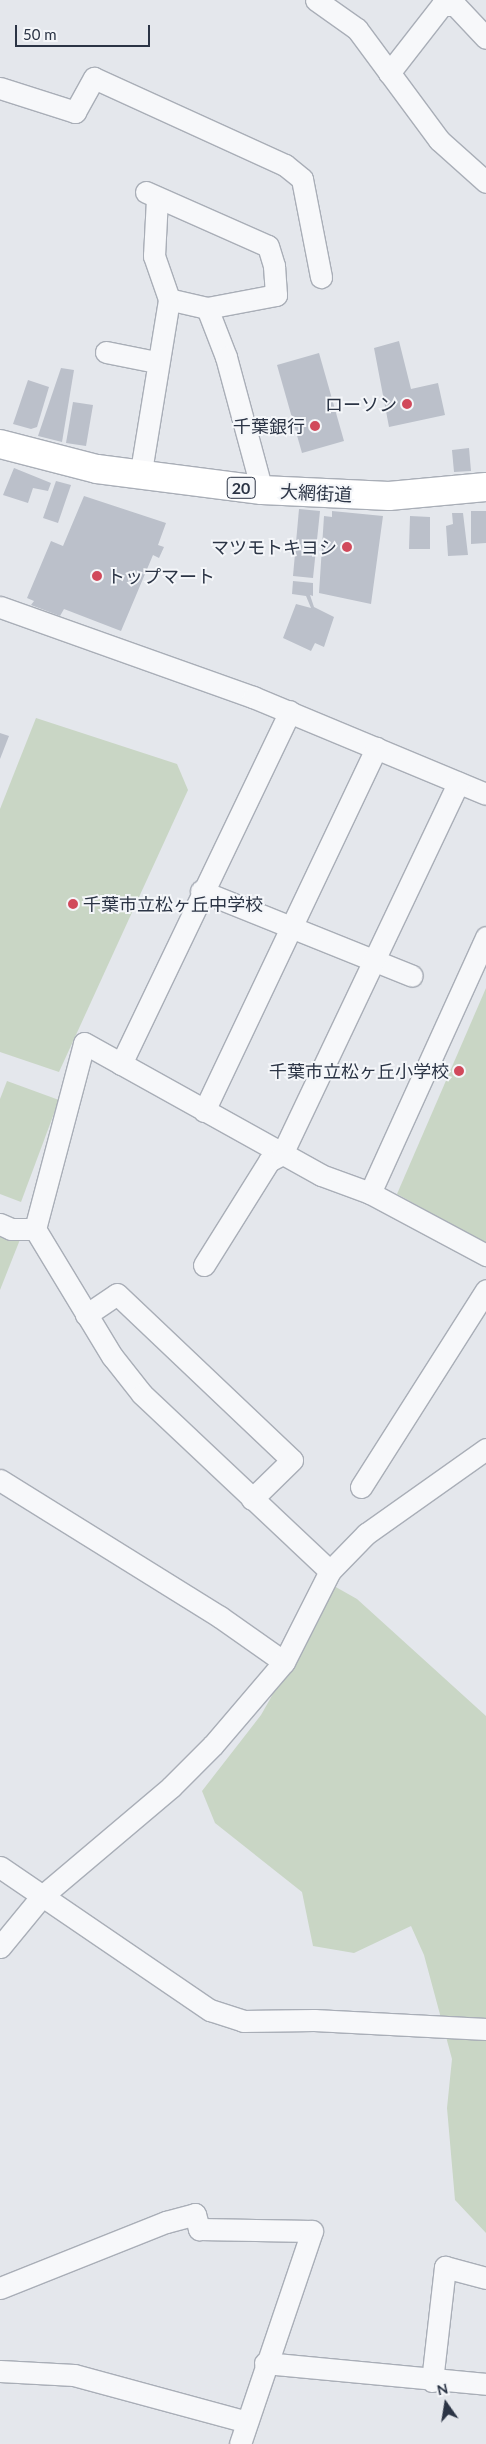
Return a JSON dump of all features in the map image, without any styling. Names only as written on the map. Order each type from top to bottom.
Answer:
[{"type":"main road","name":"大網街道","points":[[0,444],[52,459],[140,477],[262,490],[388,496],[486,486]]},
{"type":"street","points":[[316,0],[356,29],[439,140],[486,182]]},
{"type":"street","points":[[388,73],[442,5],[455,5],[486,38]]},
{"type":"street","points":[[0,88],[76,112],[94,78],[285,164],[302,179],[320,278]]},
{"type":"street","points":[[140,477],[156,362],[169,299],[154,256],[152,195],[238,230],[268,246],[276,295],[207,308],[169,299]]},
{"type":"street","points":[[207,308],[226,357],[262,490]]},
{"type":"street","points":[[106,352],[156,362]]},
{"type":"street","points":[[0,606],[290,711],[486,794]]},
{"type":"street","points":[[120,1064],[201,891],[290,711]]},
{"type":"street","points":[[204,1111],[376,748]]},
{"type":"street","points":[[204,1265],[269,1161],[282,1154],[458,782]]},
{"type":"street","points":[[201,891],[412,976]]},
{"type":"street","points":[[370,1193],[486,937]]},
{"type":"street","points":[[330,1571],[142,1394],[86,1316],[35,1229],[84,1043],[321,1175],[370,1193],[486,1255]]},
{"type":"street","points":[[0,1224],[11,1229],[35,1229]]},
{"type":"street","points":[[361,1487],[486,1290]]},
{"type":"street","points":[[86,1316],[117,1294],[292,1460],[252,1499]]},
{"type":"street","points":[[0,1948],[41,1897],[171,1787],[214,1745],[284,1662],[330,1571],[366,1534],[486,1449]]},
{"type":"street","points":[[1,1484],[212,1612],[284,1662]]},
{"type":"street","points":[[0,1867],[41,1897],[210,2010],[243,2021],[314,2020],[486,2029]]},
{"type":"street","points":[[0,2288],[166,2222],[195,2214],[199,2229],[312,2231],[265,2363],[245,2438],[74,2375],[0,2371]]},
{"type":"street","points":[[432,2381],[445,2267],[486,2278]]},
{"type":"street","points":[[265,2363],[432,2381],[486,2384]]},
{"type":"green space","name":"千葉市立松ヶ丘中学校","points":[[36,718],[177,764],[188,790],[59,1072],[0,1052],[0,809]]},
{"type":"green space","name":"千葉市立松ヶ丘小学校","points":[[486,988],[486,1244],[397,1194]]},
{"type":"green space","points":[[7,1081],[59,1100],[21,1202],[0,1194],[0,1099]]},
{"type":"green space","points":[[0,1235],[21,1237],[0,1290]]},
{"type":"green space","points":[[334,1586],[357,1599],[486,1716],[486,2233],[455,2200],[447,2108],[452,2059],[424,1955],[411,1926],[354,1953],[313,1946],[302,1892],[215,1823],[202,1791],[261,1715]]},
{"type":"building","points":[[399,341],[411,389],[438,383],[445,415],[389,427],[374,348]]},
{"type":"building","points":[[319,353],[344,441],[302,453],[277,365]]},
{"type":"building","points":[[61,368],[74,370],[62,442],[38,436]]},
{"type":"building","points":[[28,380],[49,387],[37,427],[31,429],[13,424]]},
{"type":"building","points":[[73,402],[93,405],[86,446],[66,443]]},
{"type":"building","points":[[469,448],[471,471],[454,472],[452,450]]},
{"type":"building","points":[[14,468],[51,483],[48,491],[33,488],[28,503],[3,495]]},
{"type":"building","points":[[56,481],[71,485],[58,523],[43,518]]},
{"type":"building","points":[[84,496],[166,523],[158,545],[164,547],[159,558],[153,555],[121,631],[64,609],[60,616],[31,605],[34,601],[27,598],[51,541],[63,546]]},
{"type":"building","points":[[299,509],[320,511],[313,578],[293,576]]},
{"type":"building","points":[[332,511],[383,516],[371,604],[319,593],[324,516],[332,517]]},
{"type":"building","points":[[471,511],[486,511],[486,543],[471,544]]},
{"type":"building","points":[[452,513],[463,513],[468,555],[448,556],[446,526],[453,524]]},
{"type":"building","points":[[410,516],[430,517],[430,549],[409,549]]},
{"type":"building","points":[[293,581],[313,583],[313,596],[310,595],[314,607],[334,617],[324,647],[315,643],[311,651],[283,638],[296,604],[311,608],[306,596],[292,594]]},
{"type":"building","points":[[0,733],[9,736],[0,759]]},
{"type":"place","name":"ローソン","points":[[407,404]]},
{"type":"place","name":"千葉銀行","points":[[315,426]]},
{"type":"place","name":"マツモトキヨシ","points":[[347,547]]},
{"type":"place","name":"トップマート","points":[[97,576]]},
{"type":"place","name":"千葉市立松ヶ丘中学校","points":[[73,904]]},
{"type":"place","name":"千葉市立松ヶ丘小学校","points":[[459,1071]]}]
